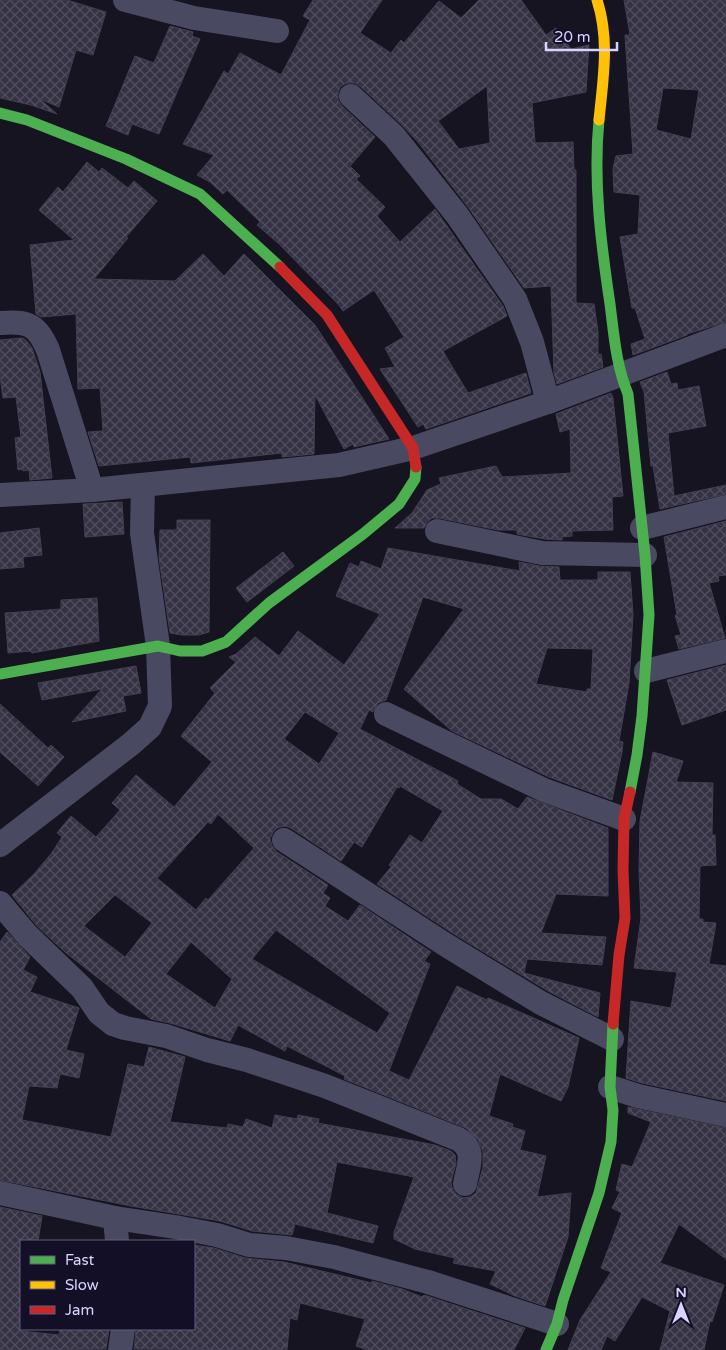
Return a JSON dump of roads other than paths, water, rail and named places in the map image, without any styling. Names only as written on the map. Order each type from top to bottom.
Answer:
[{"type":"street","points":[[125,0],[194,18],[277,31]]},
{"type":"street","points":[[546,1350],[557,1324],[563,1300],[599,1193],[609,1150],[613,1110],[610,1087],[612,1039],[619,955],[625,918],[623,870],[624,818],[637,755],[642,716],[649,615],[645,555],[628,394],[620,375],[606,280],[599,212],[597,146],[605,40],[602,11],[597,0]]},
{"type":"street","points":[[351,96],[394,136],[458,216],[515,299],[532,342],[548,402]]},
{"type":"street","points":[[0,113],[27,120],[126,159],[200,194],[267,254],[327,315],[413,448],[416,462],[415,479],[399,504],[363,534],[269,603],[226,642],[202,651],[180,651],[158,646],[0,674]]},
{"type":"street","points":[[0,323],[15,322],[35,327],[42,336],[92,490]]},
{"type":"street","points":[[0,495],[92,490],[339,465],[413,448],[548,402],[726,335]]},
{"type":"street","points":[[0,845],[131,744],[150,727],[160,706],[158,646],[142,533],[143,485]]},
{"type":"street","points":[[642,528],[726,507]]},
{"type":"street","points":[[437,531],[542,553],[645,555]]},
{"type":"street","points":[[646,671],[726,651]]},
{"type":"street","points":[[386,714],[544,790],[624,818]]},
{"type":"street","points":[[284,840],[446,945],[541,1003],[612,1039]]},
{"type":"street","points":[[0,903],[27,935],[82,988],[99,1013],[114,1024],[166,1036],[290,1074],[458,1139],[466,1144],[470,1153],[465,1184]]},
{"type":"street","points":[[610,1087],[638,1096],[726,1115]]},
{"type":"street","points":[[0,1193],[116,1230],[217,1235],[249,1245],[286,1248],[334,1257],[428,1282],[557,1324]]},
{"type":"street","points":[[120,1350],[123,1330]]}]
